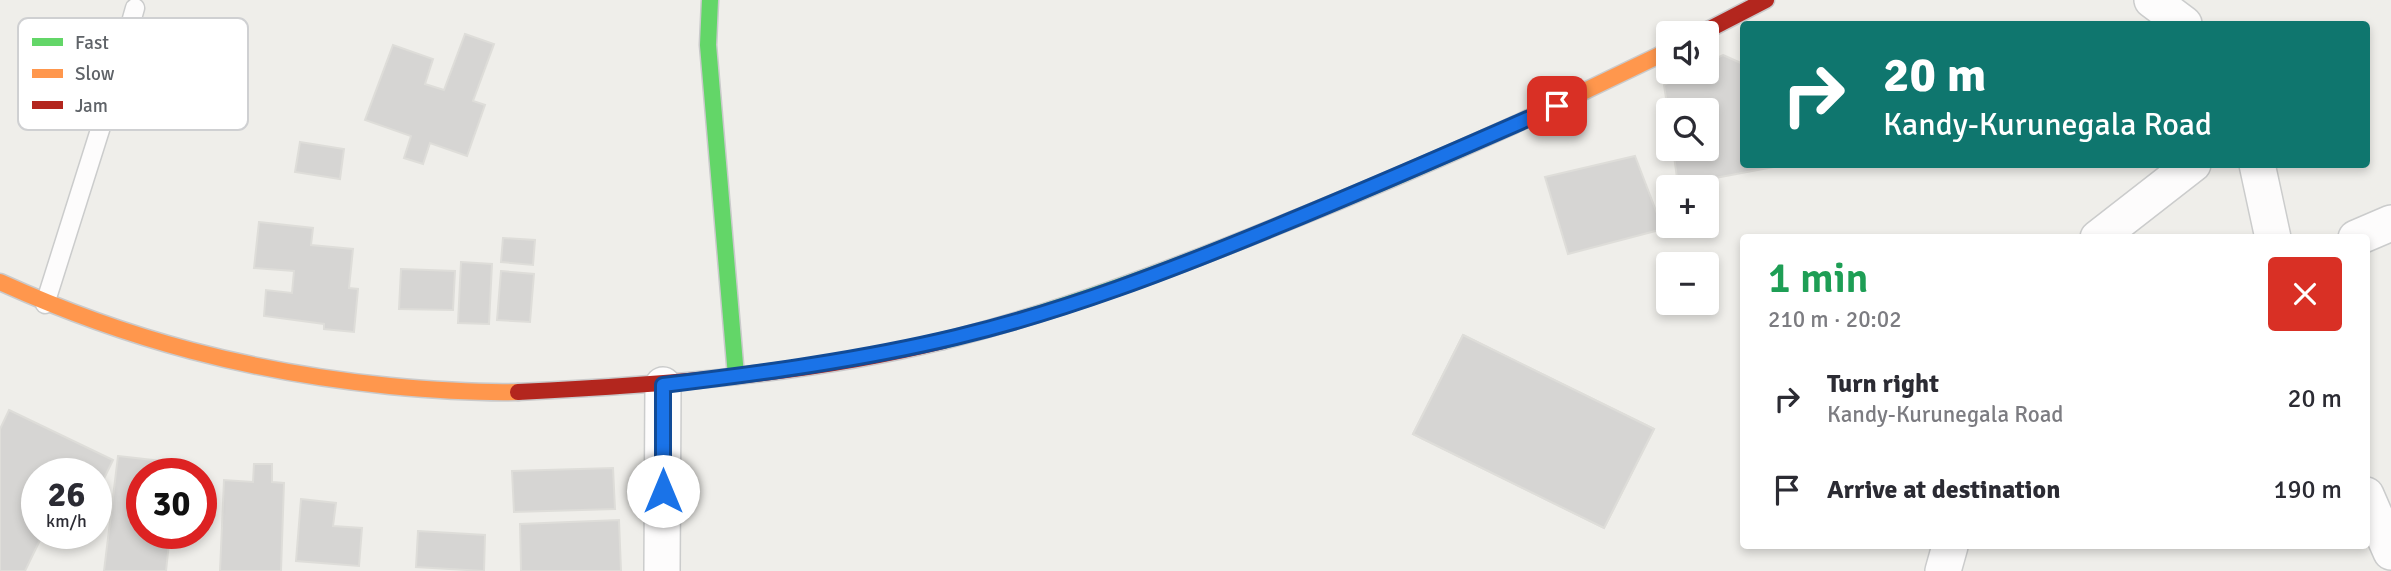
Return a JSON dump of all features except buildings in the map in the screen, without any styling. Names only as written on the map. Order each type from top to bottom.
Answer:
[{"type":"main road","points":[[710,0],[708,45],[736,376]]},
{"type":"main road","points":[[1719,24],[1766,0]]},
{"type":"main road","points":[[0,282],[45,304],[135,337],[304,376],[364,384],[488,392],[663,385],[736,376],[878,354],[957,337],[1084,301],[1205,256],[1380,184],[1583,95],[1656,57]]},
{"type":"street","points":[[2152,0],[2180,21]]},
{"type":"street","points":[[2103,234],[2188,168]]},
{"type":"street","points":[[2258,168],[2272,234]]},
{"type":"street","points":[[2365,234],[2391,223]]},
{"type":"street","points":[[662,571],[663,385]]},
{"type":"street","points":[[2370,504],[2391,552]]},
{"type":"street","points":[[1943,571],[1949,549]]},
{"type":"lane","points":[[132,18],[135,8]]},
{"type":"lane","points":[[45,304],[100,130]]},
{"type":"traffic: fast","points":[[710,0],[708,45],[736,376]]},
{"type":"traffic: fast","points":[[943,341],[1069,304],[1193,259],[1365,190],[1514,125]]},
{"type":"traffic: slow","points":[[1514,125],[1656,57]]},
{"type":"traffic: slow","points":[[0,282],[95,321],[191,351],[239,362],[288,372],[390,386],[518,392]]},
{"type":"traffic: jam","points":[[1719,24],[1766,0]]},
{"type":"traffic: jam","points":[[518,392],[732,377],[891,353],[943,341]]},
{"type":"route","points":[[663,491],[663,385],[864,357],[957,337],[1084,301],[1205,256],[1380,184],[1557,106]]}]
